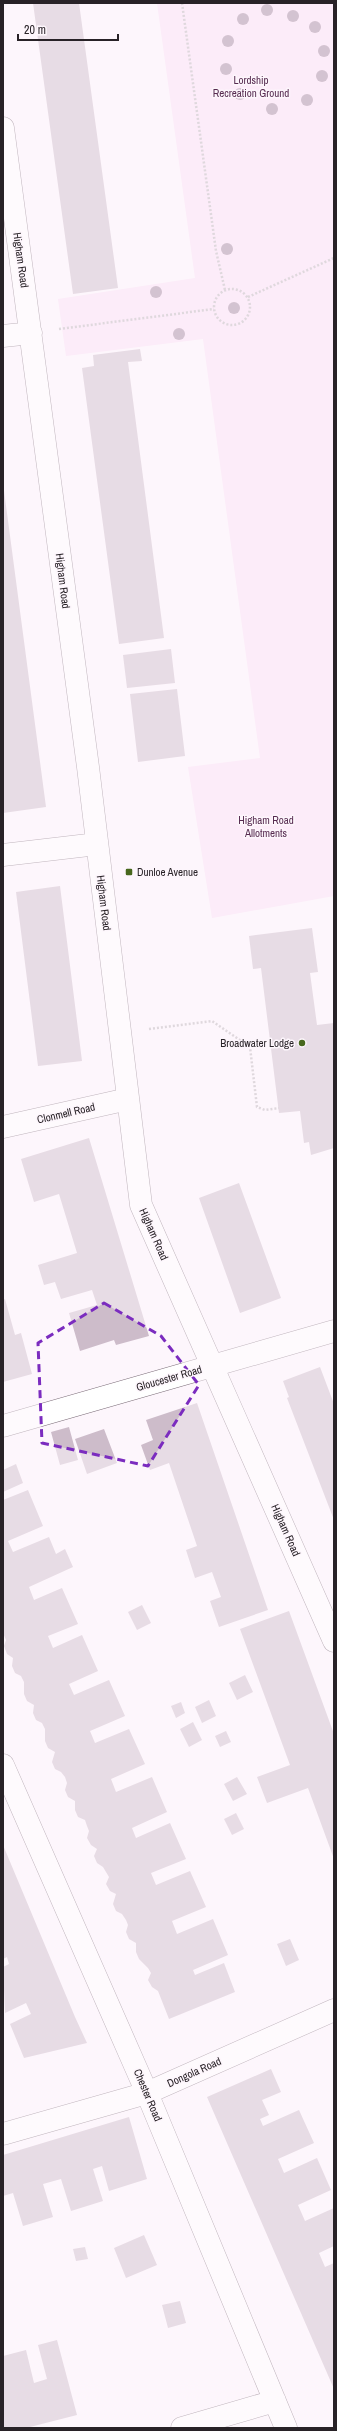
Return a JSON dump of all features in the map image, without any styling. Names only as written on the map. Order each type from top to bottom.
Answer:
[{"type":"street","name":"Higham Road","points":[[3,128],[97,844],[141,1205],[214,1365],[334,1641]]},
{"type":"street","points":[[3,336],[31,333]]},
{"type":"street","points":[[3,855],[97,844]]},
{"type":"street","name":"Clonmell Road","points":[[3,1127],[128,1099]]},
{"type":"street","name":"Gloucester Road","points":[[3,1426],[334,1331]]},
{"type":"street","name":"Chester Road","points":[[5,1775],[147,2093],[286,2428]]},
{"type":"street","name":"Dongola Road","points":[[3,2134],[147,2093],[334,2010]]},
{"type":"street","points":[[182,2428],[275,2402]]},
{"type":"path","points":[[182,3],[216,251],[225,290]]},
{"type":"path","points":[[248,297],[334,258]]},
{"type":"path","points":[[238,289],[248,297],[250,308],[249,314],[241,323],[229,325],[218,320],[214,309],[216,297],[225,290],[238,289]]},
{"type":"path","points":[[31,333],[214,309]]},
{"type":"path","points":[[120,1033],[212,1021],[250,1047],[257,1107],[265,1110],[278,1108]]},
{"type":"highlighted area","points":[[104,1303],[161,1336],[199,1385],[148,1466],[42,1443],[38,1343]]},
{"type":"green space","points":[[157,3],[334,3],[334,896],[212,918],[188,767],[260,758],[203,339],[66,356],[58,299],[195,278]]},
{"type":"building","points":[[33,3],[79,3],[118,288],[73,294]]},
{"type":"building","points":[[140,349],[142,361],[128,362],[164,638],[119,644],[82,368],[94,366],[93,355]]},
{"type":"building","points":[[3,483],[46,807],[3,813]]},
{"type":"building","points":[[171,649],[175,683],[127,688],[123,655]]},
{"type":"building","points":[[177,689],[185,756],[138,762],[130,694]]},
{"type":"building","points":[[60,886],[82,1061],[38,1066],[16,892]]},
{"type":"building","name":"Broadwater Lodge","points":[[312,928],[318,972],[310,973],[317,1025],[334,1023],[334,1148],[311,1155],[309,1142],[304,1143],[300,1111],[279,1113],[261,968],[253,969],[249,936]]},
{"type":"building","points":[[89,1138],[149,1336],[116,1345],[114,1340],[80,1351],[69,1313],[97,1305],[92,1290],[61,1299],[55,1282],[44,1285],[38,1265],[77,1253],[59,1194],[34,1202],[21,1159]]},
{"type":"building","points":[[239,1183],[281,1298],[240,1313],[199,1198]]},
{"type":"building","points":[[5,1299],[15,1335],[21,1333],[32,1374],[3,1382],[3,1300]]},
{"type":"building","points":[[320,1367],[334,1404],[334,1520],[287,1398],[289,1397],[283,1381]]},
{"type":"building","points":[[197,1403],[268,1610],[219,1627],[210,1601],[221,1597],[212,1572],[195,1578],[186,1550],[197,1546],[169,1463],[150,1470],[141,1445],[153,1440],[146,1420]]},
{"type":"building","points":[[69,1427],[78,1460],[60,1465],[51,1432]]},
{"type":"building","points":[[104,1429],[117,1463],[87,1474],[75,1439]]},
{"type":"building","points":[[16,1464],[23,1483],[3,1492],[3,1470]]},
{"type":"building","points":[[28,1490],[43,1526],[8,1541],[13,1552],[49,1537],[56,1554],[65,1549],[73,1567],[29,1587],[34,1600],[62,1588],[78,1624],[48,1636],[53,1648],[82,1635],[98,1671],[69,1684],[74,1695],[109,1680],[125,1716],[90,1731],[95,1743],[129,1729],[145,1764],[111,1779],[116,1792],[152,1777],[167,1812],[132,1828],[136,1838],[170,1823],[186,1859],[151,1873],[156,1885],[190,1871],[206,1907],[172,1921],[177,1934],[213,1919],[228,1955],[193,1970],[195,1975],[224,1963],[235,1992],[169,2019],[158,1991],[152,1987],[148,1980],[151,1973],[139,1959],[136,1952],[136,1943],[129,1939],[126,1932],[128,1925],[126,1920],[122,1914],[116,1911],[113,1904],[116,1894],[110,1891],[106,1884],[109,1877],[103,1867],[97,1863],[94,1856],[97,1849],[91,1845],[87,1838],[89,1831],[85,1820],[78,1817],[75,1810],[75,1801],[68,1797],[65,1790],[67,1783],[65,1777],[61,1772],[55,1769],[52,1762],[55,1752],[48,1748],[45,1741],[45,1729],[42,1723],[36,1720],[33,1713],[34,1705],[27,1701],[24,1694],[24,1682],[21,1676],[15,1673],[12,1666],[13,1658],[7,1654],[4,1646],[6,1640],[3,1633],[3,1500]]},
{"type":"building","points":[[142,1605],[151,1623],[137,1630],[128,1612]]},
{"type":"building","points":[[289,1611],[334,1734],[334,1859],[308,1788],[267,1803],[257,1777],[290,1765],[240,1629]]},
{"type":"building","points":[[245,1675],[253,1692],[237,1700],[229,1683]]},
{"type":"building","points":[[209,1700],[216,1716],[202,1723],[195,1707]]},
{"type":"building","points":[[181,1702],[185,1713],[176,1718],[171,1706]]},
{"type":"building","points":[[193,1722],[202,1740],[189,1747],[180,1729]]},
{"type":"building","points":[[226,1731],[231,1742],[220,1747],[215,1736]]},
{"type":"building","points":[[237,1777],[247,1794],[233,1801],[224,1784]]},
{"type":"building","points":[[236,1813],[244,1829],[232,1835],[224,1819]]},
{"type":"building","points":[[3,1845],[87,2043],[24,2058],[10,2024],[31,2014],[26,2003],[5,2013],[3,1967],[9,1964],[7,1957],[3,1959]]},
{"type":"building","points":[[290,1939],[299,1960],[286,1966],[277,1944]]},
{"type":"building","points":[[271,2069],[281,2092],[262,2100],[269,2115],[260,2119],[263,2126],[299,2110],[314,2143],[278,2159],[284,2173],[317,2158],[331,2190],[298,2205],[305,2221],[334,2208],[334,2246],[319,2253],[325,2267],[334,2263],[334,2389],[207,2097]]},
{"type":"building","points":[[129,2117],[147,2179],[109,2191],[102,2166],[93,2169],[103,2201],[71,2211],[61,2179],[43,2184],[53,2217],[23,2226],[13,2193],[3,2196],[3,2155]]},
{"type":"building","points":[[144,2235],[157,2265],[126,2278],[114,2248]]},
{"type":"building","points":[[85,2247],[88,2259],[76,2261],[73,2249]]},
{"type":"building","points":[[180,2301],[186,2323],[168,2328],[162,2305]]},
{"type":"building","points":[[57,2340],[77,2415],[26,2428],[3,2428],[3,2356],[26,2350],[34,2383],[47,2379],[38,2345]]},
{"type":"place","name":"Dunloe Avenue","points":[[129,872]]},
{"type":"place","name":"Broadwater Lodge","points":[[302,1043]]},
{"type":"park label","name":"Lordship Recreation Ground","points":[[251,86]]},
{"type":"park label","name":"Higham Road Allotments","points":[[266,826]]}]
